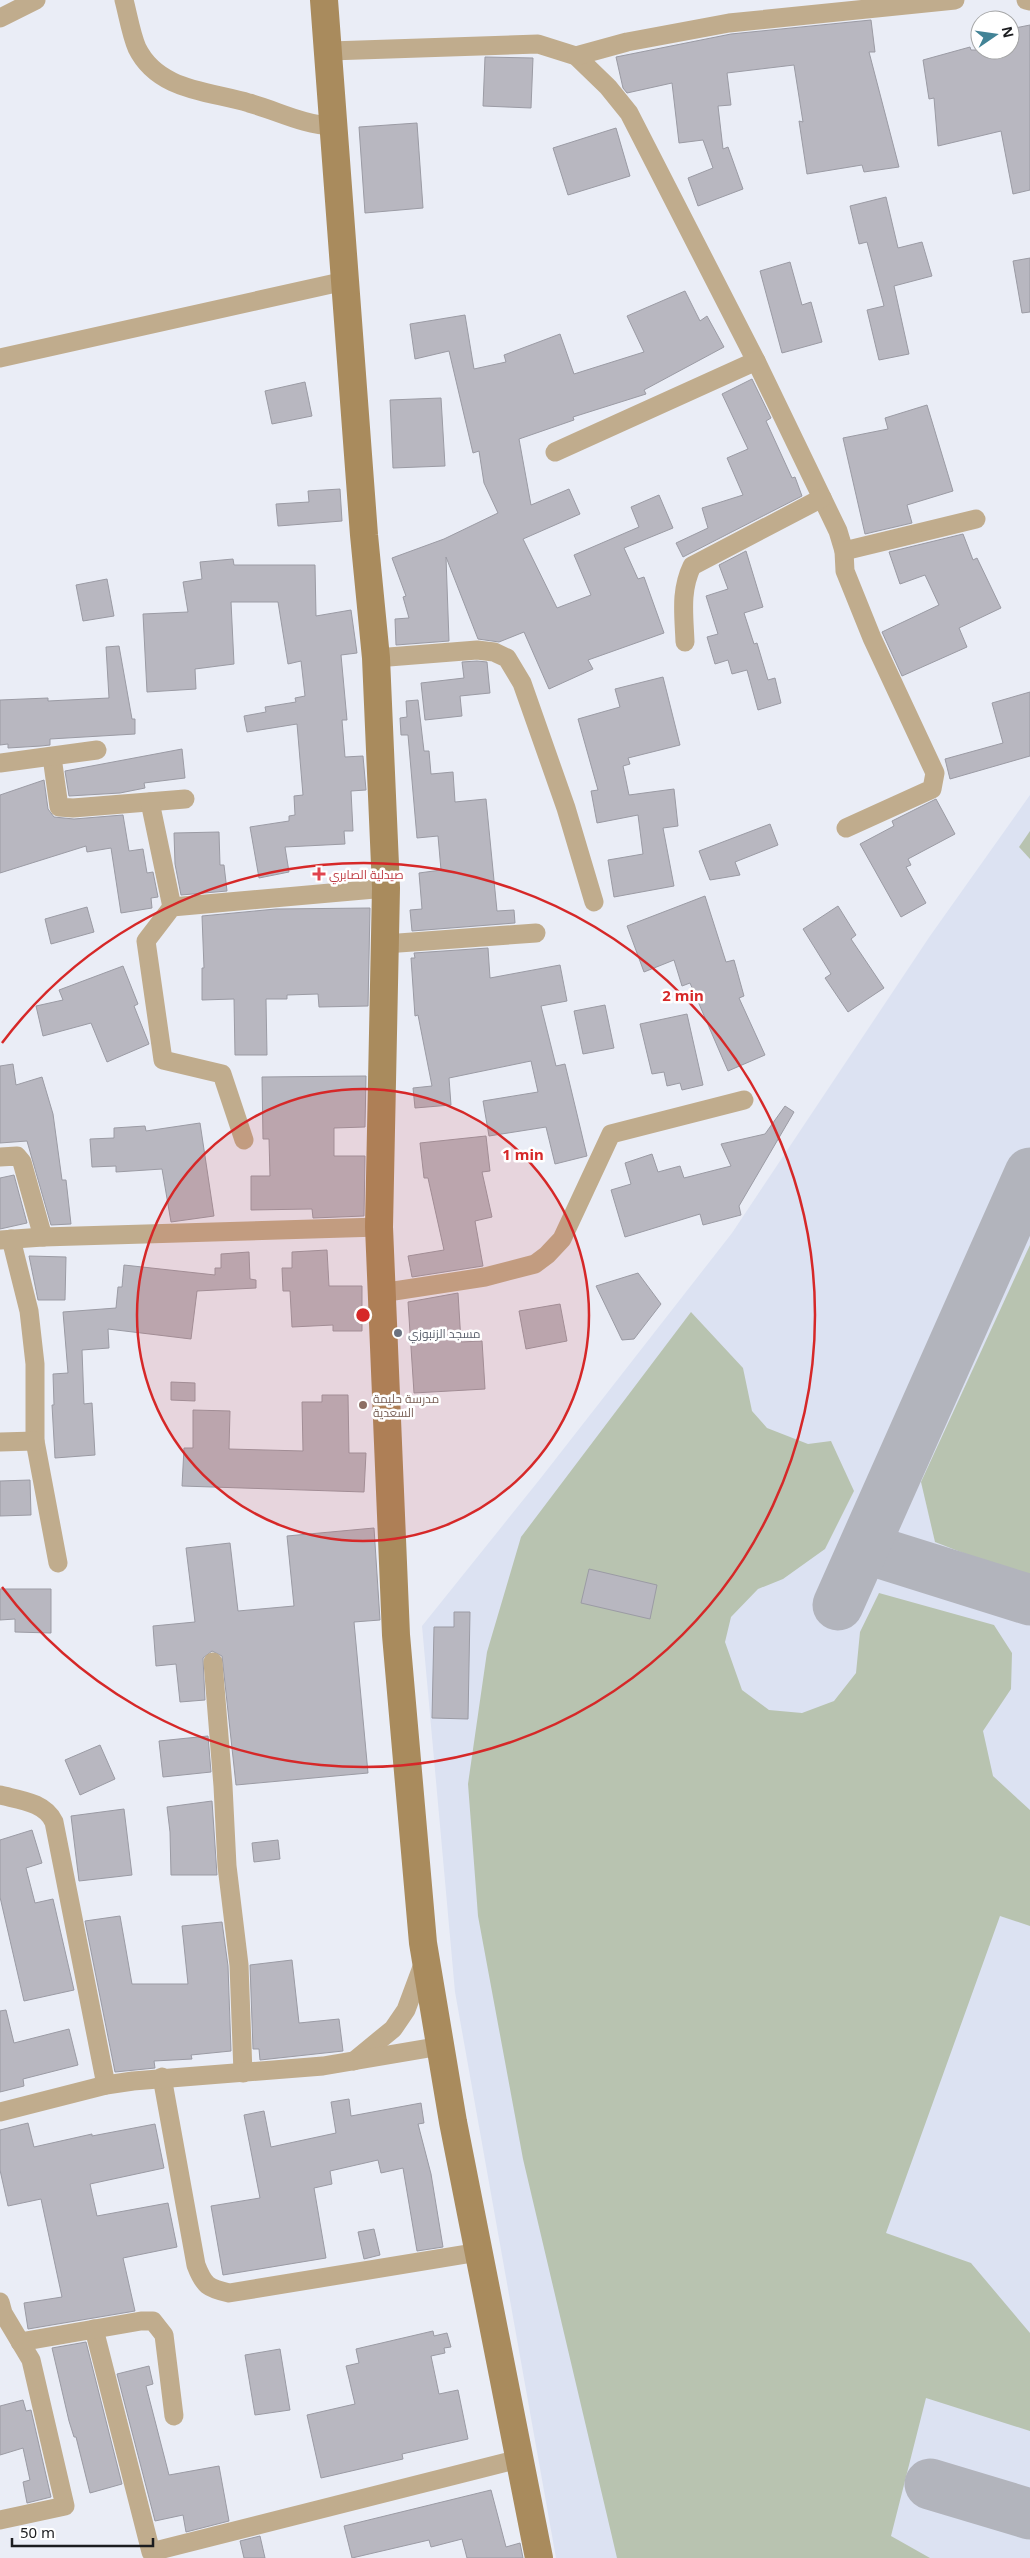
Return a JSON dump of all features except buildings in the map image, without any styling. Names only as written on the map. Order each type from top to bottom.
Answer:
[{"type":"main road","points":[[324,0],[330,52],[333,126],[376,658],[386,888],[379,1227],[396,1635],[426,1958],[479,2252],[539,2558]]},
{"type":"street","points":[[0,18],[36,0]]},
{"type":"street","points":[[124,0],[137,47],[144,59],[165,78],[186,88],[251,103],[315,125],[333,126]]},
{"type":"street","points":[[576,56],[626,42],[729,23],[954,0]]},
{"type":"street","points":[[330,52],[538,44],[576,56],[608,88],[629,113],[756,361],[822,498],[844,551],[845,571],[872,638],[935,773],[932,789],[846,828]]},
{"type":"street","points":[[0,358],[345,281]]},
{"type":"street","points":[[555,452],[756,361]]},
{"type":"street","points":[[685,642],[683,596],[685,581],[692,566],[822,498]]},
{"type":"street","points":[[844,551],[976,519]]},
{"type":"street","points":[[376,658],[477,650],[494,652],[507,658],[522,683],[566,808],[594,902]]},
{"type":"street","points":[[0,763],[97,750]]},
{"type":"street","points":[[52,757],[59,807],[73,808],[185,799]]},
{"type":"street","points":[[150,802],[172,908]]},
{"type":"street","points":[[244,1140],[222,1074],[163,1060],[146,942],[172,908],[386,888]]},
{"type":"street","points":[[385,944],[536,933]]},
{"type":"street","points":[[381,1293],[485,1277],[535,1264],[547,1255],[562,1239],[611,1134],[744,1100]]},
{"type":"street","points":[[0,1157],[18,1156],[22,1162],[43,1237]]},
{"type":"street","points":[[58,1563],[34,1441],[36,1364],[29,1311],[5,1240],[43,1237],[379,1227]]},
{"type":"street","points":[[0,1442],[34,1441]]},
{"type":"street","points":[[213,1662],[223,1786],[226,1866],[238,1965],[243,2073]]},
{"type":"street","points":[[0,1795],[44,1809],[50,1814],[54,1822],[106,2086]]},
{"type":"street","points":[[351,2063],[393,2029],[406,2010],[426,1958]]},
{"type":"street","points":[[0,2112],[106,2086],[162,2077],[243,2073],[351,2063],[441,2046]]},
{"type":"street","points":[[162,2077],[196,2265],[202,2281],[212,2289],[229,2293],[245,2291],[479,2252]]},
{"type":"street","points":[[0,2302],[3,2313],[31,2360],[65,2506],[0,2520]]},
{"type":"street","points":[[20,2342],[140,2320],[153,2321],[160,2327],[165,2344],[174,2416]]},
{"type":"street","points":[[94,2329],[151,2552],[519,2459]]},
{"type":"shaded area","points":[[1030,795],[1030,2558],[556,2558],[455,1992],[422,1626],[540,1479],[732,1233],[930,936]]},
{"type":"green space","points":[[1030,831],[1030,859],[1019,847]]},
{"type":"green space","points":[[1030,1245],[1030,1579],[935,1542],[921,1482]]},
{"type":"green space","points":[[691,1312],[743,1368],[752,1411],[767,1428],[808,1444],[831,1441],[854,1491],[825,1549],[783,1579],[758,1589],[731,1617],[725,1642],[742,1690],[769,1710],[802,1713],[834,1701],[856,1673],[860,1632],[879,1593],[994,1625],[1012,1653],[1011,1689],[983,1731],[993,1776],[1030,1810],[1030,1926],[1000,1916],[886,2233],[971,2263],[1030,2333],[1030,2431],[926,2398],[891,2536],[930,2558],[617,2558],[523,2159],[478,1916],[468,1784],[487,1652],[521,1537]]},
{"type":"taxiway","points":[[838,1605],[1030,1173]]},
{"type":"taxiway","points":[[864,1548],[1030,1600]]},
{"type":"taxiway","points":[[930,2484],[1030,2514]]},
{"type":"place","name":"صيدلية الصابري","points":[[319,874]]},
{"type":"place","name":"مسجد الزنبوزي","points":[[398,1333]]},
{"type":"place","name":"مدرسة حليمة السعدية","points":[[363,1405]]}]
